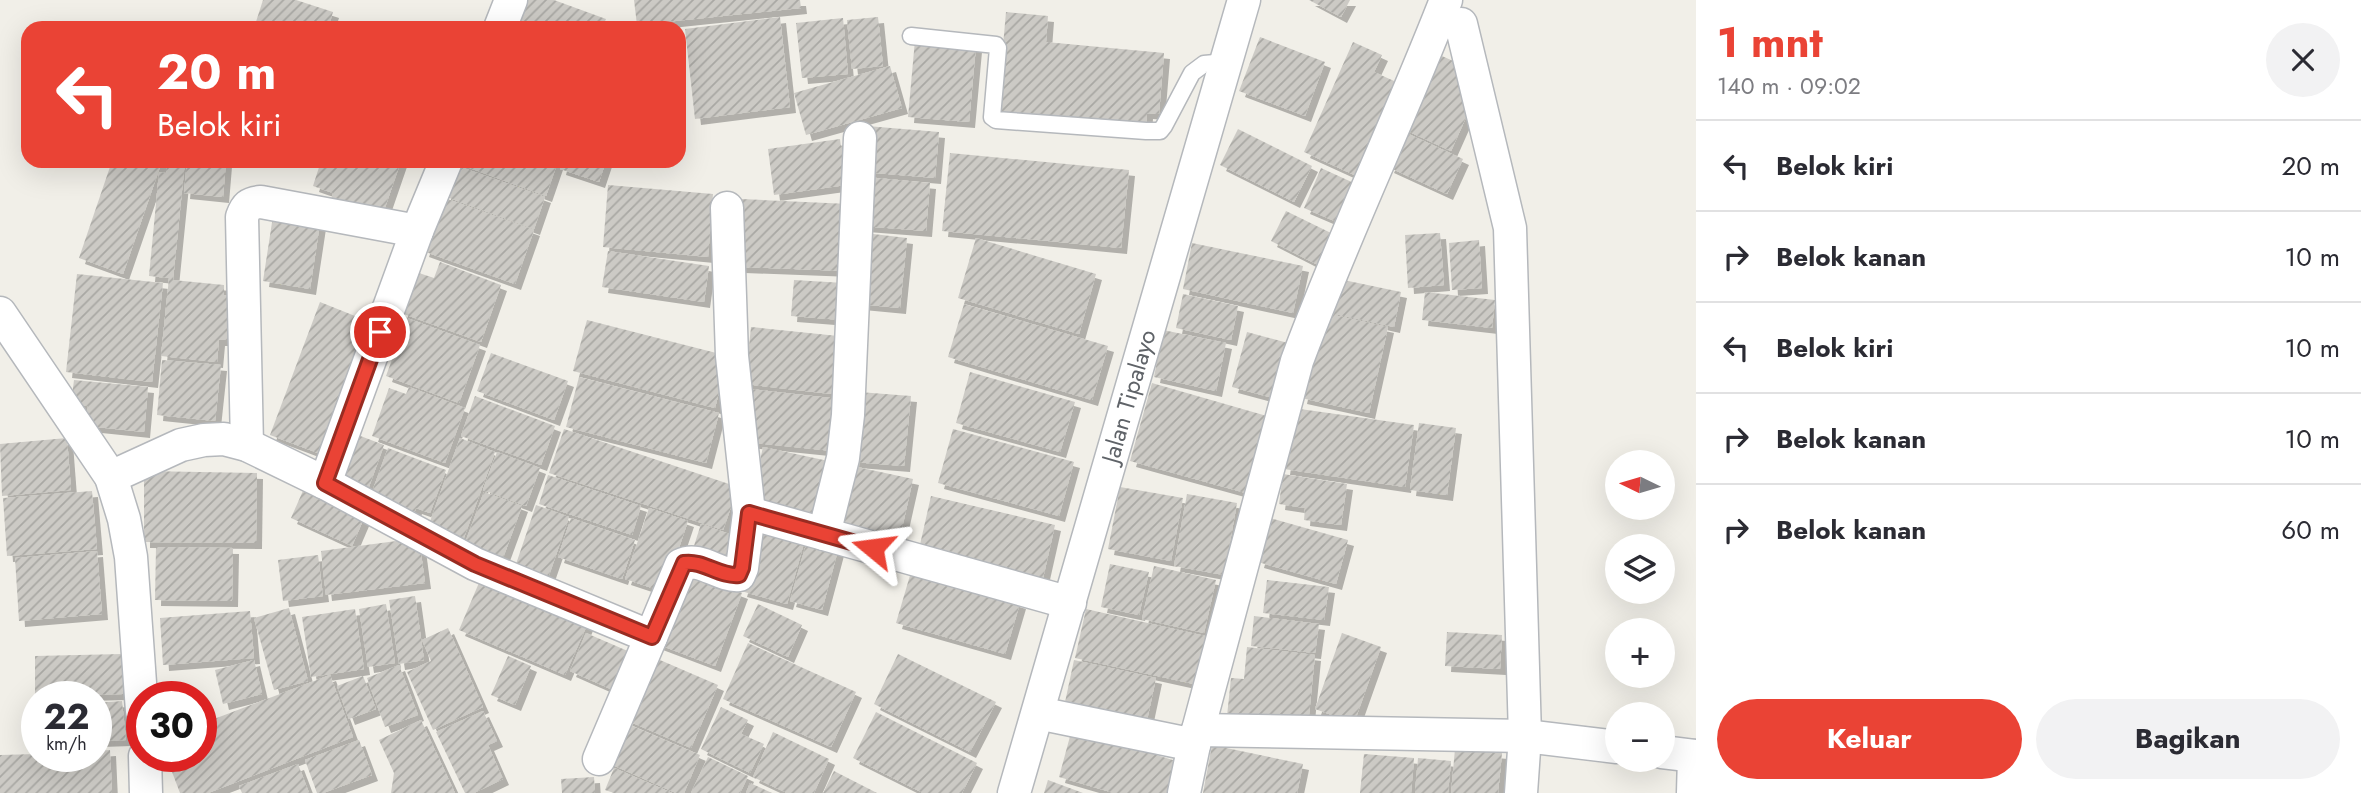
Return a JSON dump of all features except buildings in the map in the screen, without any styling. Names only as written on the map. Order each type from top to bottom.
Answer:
[{"type":"street","points":[[503,21],[511,0]]},
{"type":"street","name":"Jalan Tipalayo","points":[[1014,793],[1244,0]]},
{"type":"street","points":[[1453,12],[1510,228],[1525,736],[1521,793]]},
{"type":"street","points":[[1184,793],[1196,738],[1297,361],[1314,314],[1420,68],[1453,12]]},
{"type":"street","points":[[824,534],[843,458],[848,415],[860,138]]},
{"type":"street","points":[[325,483],[417,231],[443,168]]},
{"type":"street","points":[[247,446],[243,217],[246,207],[261,202],[417,231]]},
{"type":"street","points":[[599,760],[684,563],[692,561],[731,576],[739,575],[742,568],[749,513],[732,356],[727,208]]},
{"type":"street","points":[[0,313],[111,477],[124,519],[131,557],[140,681]]},
{"type":"street","points":[[111,477],[181,445],[224,439],[247,446],[325,483],[475,564],[652,637]]},
{"type":"street","points":[[749,513],[1070,603]]},
{"type":"street","points":[[1038,713],[1196,738],[1525,736],[1605,746]]},
{"type":"street","points":[[1675,754],[1695,756],[1693,793]]},
{"type":"street","points":[[145,772],[146,793]]},
{"type":"lane","points":[[911,36],[996,45],[998,48],[992,117],[996,120],[1160,131],[1192,73],[1204,64],[1226,62]]},
{"type":"route","points":[[380,332],[325,483],[475,564],[652,637],[681,565],[692,561],[731,576],[739,575],[749,513],[873,548]]}]
